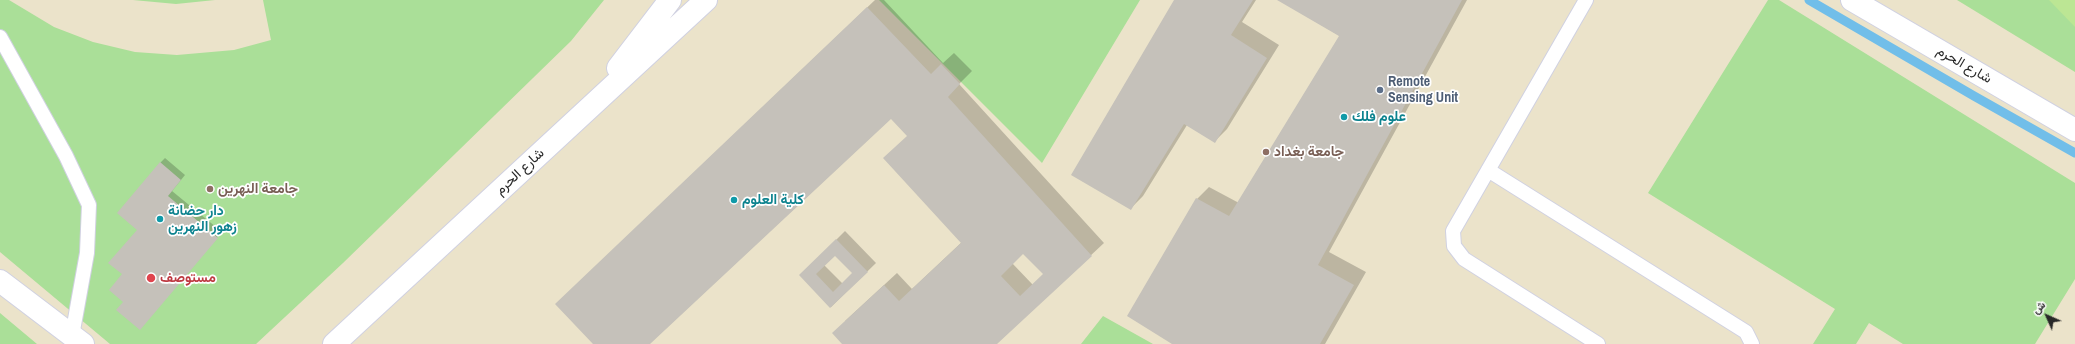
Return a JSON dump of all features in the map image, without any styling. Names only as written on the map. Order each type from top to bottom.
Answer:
[{"type":"street","points":[[579,118],[670,0]]},
{"type":"street","name":"شارع الحرم","points":[[334,344],[706,0]]},
{"type":"street","name":"شارع الحرم","points":[[1852,0],[2075,130]]},
{"type":"street","points":[[0,281],[78,340]]},
{"type":"lane","points":[[1586,0],[1453,232],[1454,246],[1464,259],[1598,344]]},
{"type":"lane","points":[[0,37],[66,156],[89,206],[78,340]]},
{"type":"lane","points":[[1488,170],[1746,332],[1752,344]]},
{"type":"shaded area","name":"جامعة بغداد","points":[[0,0],[2075,0],[2075,344],[0,344]]},
{"type":"green space","name":"جامعة النهرين","points":[[0,0],[9,0],[54,27],[93,42],[135,52],[177,55],[234,50],[271,40],[263,0],[604,0],[571,41],[343,263],[256,344],[110,344],[0,252]]},
{"type":"green space","points":[[133,0],[215,0],[176,4]]},
{"type":"green space","points":[[879,0],[1140,0],[1042,163]]},
{"type":"green space","points":[[1768,0],[1779,0],[2075,183],[2075,279],[2035,344],[1903,344],[1869,323],[1856,344],[1813,344],[1835,309],[1648,193]]},
{"type":"green space","points":[[1957,0],[2075,0],[2075,72]]},
{"type":"green space","points":[[2049,0],[2075,0],[2075,27]]},
{"type":"green space","points":[[0,313],[37,344],[0,344]]},
{"type":"green space","points":[[1103,316],[1153,344],[1081,344]]},
{"type":"building","points":[[1174,0],[1253,0],[1231,35],[1267,58],[1215,143],[1184,124],[1131,210],[1071,175]]},
{"type":"building","name":"علوم فلك","points":[[1277,0],[1462,0],[1318,265],[1354,285],[1320,344],[1172,344],[1127,316],[1196,198],[1229,216],[1339,36]]},
{"type":"building","name":"كلية العلوم","points":[[867,7],[931,74],[941,64],[960,84],[948,97],[1092,256],[997,344],[842,344],[832,333],[884,285],[899,301],[961,243],[883,158],[907,136],[891,119],[650,344],[593,344],[555,304]],"holes":[[[1023,254],[1043,274],[1020,296],[1001,276]]]},
{"type":"building","points":[[160,162],[181,180],[168,196],[218,238],[140,330],[116,310],[123,302],[109,290],[122,274],[108,263],[137,230],[117,213]]},
{"type":"building","points":[[836,239],[868,272],[830,308],[799,275]],"holes":[[[835,256],[852,273],[833,292],[816,274]]]},
{"type":"waterway","points":[[1809,0],[2075,153]]},
{"type":"place","name":"Remote Sensing Unit","points":[[1380,90]]},
{"type":"place","name":"علوم فلك","points":[[1344,117]]},
{"type":"place","name":"جامعة بغداد","points":[[1266,152]]},
{"type":"place","name":"جامعة النهرين","points":[[210,189]]},
{"type":"place","name":"كلية العلوم","points":[[734,200]]},
{"type":"place","name":"دار حضانة زهور النهرين","points":[[160,219]]},
{"type":"place","name":"مستوصف","points":[[151,278]]}]
